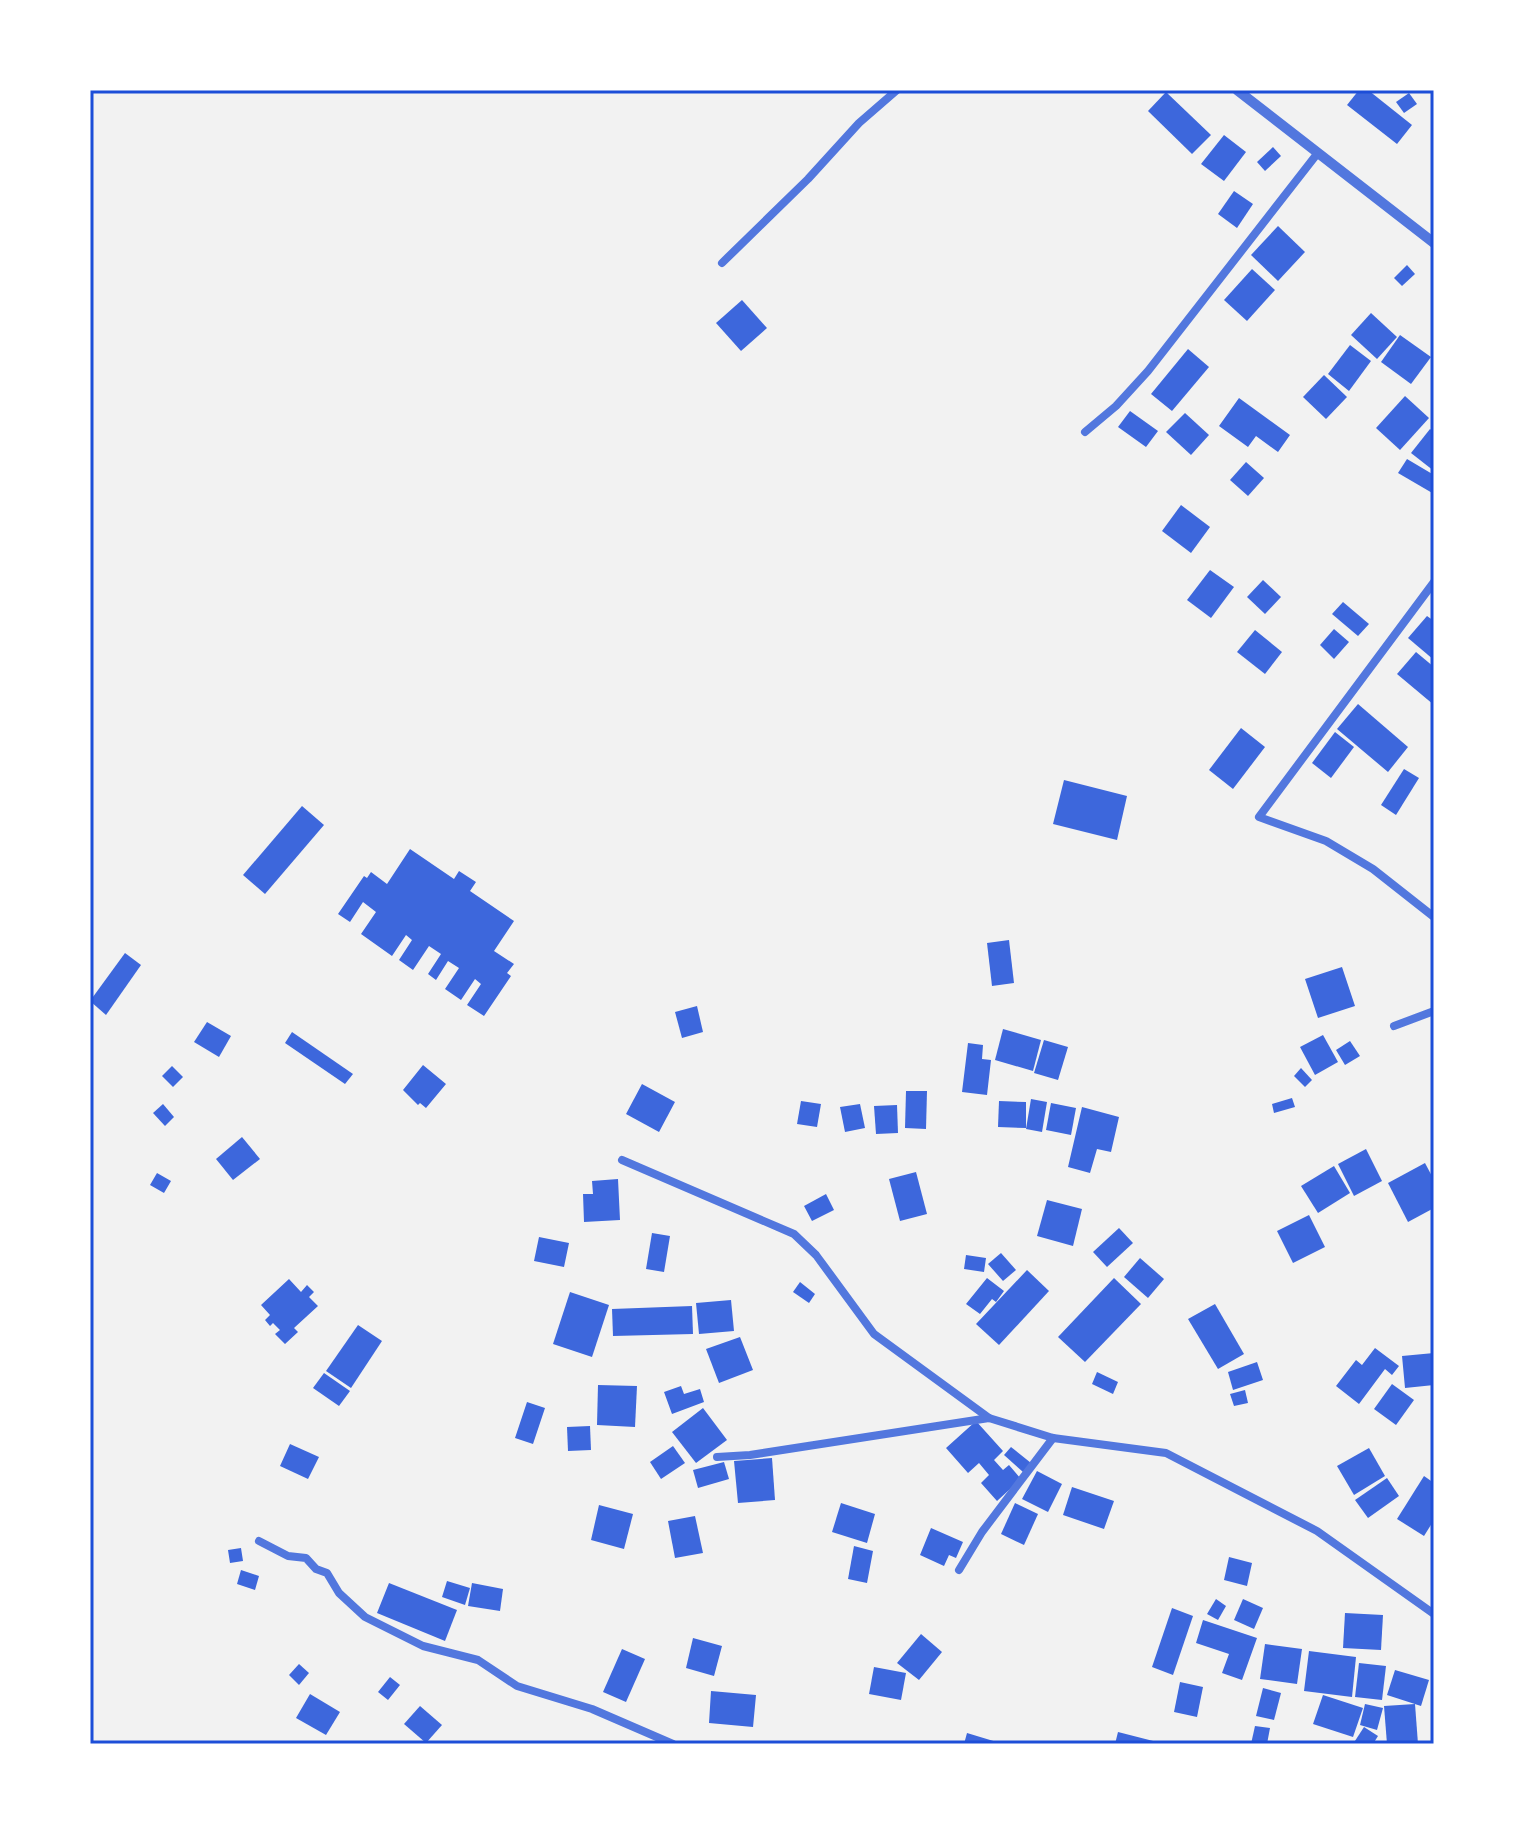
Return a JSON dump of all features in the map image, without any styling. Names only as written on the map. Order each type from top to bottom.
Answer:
[{"type":"street","points":[[722,263],[808,179],[859,123],[897,90]]},
{"type":"street","points":[[1237,90],[1434,243]]},
{"type":"street","points":[[1085,432],[1116,406],[1148,371],[1317,154]]},
{"type":"street","points":[[1434,582],[1259,817],[1326,841],[1373,869],[1434,917]]},
{"type":"street","points":[[1394,1026],[1434,1011]]},
{"type":"street","points":[[622,1160],[794,1234],[816,1255],[874,1334],[989,1418],[1053,1438],[1166,1453],[1317,1531],[1434,1614]]},
{"type":"street","points":[[717,1457],[750,1455],[989,1418]]},
{"type":"street","points":[[959,1570],[982,1532],[1053,1438]]},
{"type":"street","points":[[259,1541],[288,1556],[306,1558],[316,1569],[327,1573],[339,1593],[365,1617],[411,1641],[478,1660],[517,1686],[592,1709],[673,1744]]},
{"type":"building","points":[[1359,90],[1368,90],[1412,125],[1397,144],[1347,105]]},
{"type":"building","points":[[1166,92],[1211,135],[1192,154],[1148,111]]},
{"type":"building","points":[[1409,93],[1417,104],[1404,113],[1396,102]]},
{"type":"building","points":[[1224,135],[1246,152],[1224,181],[1201,164]]},
{"type":"building","points":[[1273,147],[1281,156],[1265,171],[1257,162]]},
{"type":"building","points":[[1234,191],[1253,204],[1237,228],[1218,214]]},
{"type":"building","points":[[1278,226],[1305,252],[1278,281],[1251,255]]},
{"type":"building","points":[[1407,265],[1415,274],[1402,286],[1394,278]]},
{"type":"building","points":[[1252,269],[1275,290],[1247,321],[1224,300]]},
{"type":"building","points":[[742,300],[767,328],[741,351],[716,323]]},
{"type":"building","points":[[1371,313],[1397,337],[1377,359],[1351,335]]},
{"type":"building","points":[[1400,335],[1431,357],[1411,384],[1381,362]]},
{"type":"building","points":[[1350,345],[1371,361],[1349,391],[1328,374]]},
{"type":"building","points":[[1188,349],[1209,367],[1172,411],[1151,394]]},
{"type":"building","points":[[1324,375],[1347,397],[1326,419],[1303,397]]},
{"type":"building","points":[[1405,396],[1429,418],[1400,450],[1376,428]]},
{"type":"building","points":[[1239,398],[1290,435],[1278,452],[1256,436],[1248,447],[1219,426]]},
{"type":"building","points":[[1130,411],[1158,431],[1146,447],[1118,427]]},
{"type":"building","points":[[1185,413],[1209,435],[1191,455],[1166,432]]},
{"type":"building","points":[[1430,429],[1434,432],[1434,471],[1411,453]]},
{"type":"building","points":[[1407,459],[1434,475],[1434,494],[1398,473]]},
{"type":"building","points":[[1246,462],[1264,478],[1248,496],[1230,480]]},
{"type":"building","points":[[1181,505],[1210,527],[1191,553],[1162,531]]},
{"type":"building","points":[[1210,570],[1234,587],[1211,618],[1187,600]]},
{"type":"building","points":[[1263,580],[1281,597],[1265,614],[1247,597]]},
{"type":"building","points":[[1343,602],[1369,624],[1358,636],[1332,614]]},
{"type":"building","points":[[1427,616],[1434,621],[1434,660],[1408,638]]},
{"type":"building","points":[[1334,629],[1349,642],[1334,659],[1320,645]]},
{"type":"building","points":[[1255,630],[1282,652],[1265,674],[1237,652]]},
{"type":"building","points":[[1416,652],[1434,667],[1434,705],[1397,674]]},
{"type":"building","points":[[1358,704],[1408,747],[1388,772],[1337,729]]},
{"type":"building","points":[[1241,728],[1265,747],[1233,789],[1209,770]]},
{"type":"building","points":[[1335,732],[1354,747],[1331,778],[1312,763]]},
{"type":"building","points":[[1404,769],[1419,778],[1396,815],[1381,805]]},
{"type":"building","points":[[1064,780],[1127,796],[1117,840],[1053,824]]},
{"type":"building","points":[[302,806],[324,825],[265,894],[243,875]]},
{"type":"building","points":[[410,849],[454,879],[459,871],[476,882],[470,891],[514,921],[494,951],[514,964],[507,973],[511,976],[484,1016],[467,1005],[481,984],[475,979],[461,1000],[445,989],[459,968],[448,961],[436,980],[428,974],[441,954],[429,946],[413,970],[399,960],[412,940],[406,935],[392,956],[361,934],[376,912],[363,902],[350,922],[338,914],[364,876],[367,878],[371,872],[387,884]]},
{"type":"building","points":[[1009,940],[1014,983],[992,986],[987,943]]},
{"type":"building","points":[[125,953],[141,965],[106,1015],[90,1001]]},
{"type":"building","points":[[1342,967],[1355,1006],[1318,1018],[1305,979]]},
{"type":"building","points":[[697,1006],[703,1032],[682,1038],[675,1012]]},
{"type":"building","points":[[207,1022],[231,1036],[219,1057],[194,1042]]},
{"type":"building","points":[[1003,1029],[1041,1040],[1033,1071],[995,1060]]},
{"type":"building","points":[[292,1032],[353,1074],[345,1084],[285,1043]]},
{"type":"building","points":[[1323,1035],[1338,1062],[1315,1075],[1300,1047]]},
{"type":"building","points":[[1044,1040],[1068,1047],[1058,1080],[1034,1073]]},
{"type":"building","points":[[1350,1041],[1360,1056],[1345,1065],[1336,1050]]},
{"type":"building","points":[[968,1043],[983,1045],[982,1059],[991,1060],[987,1095],[962,1092]]},
{"type":"building","points":[[423,1065],[446,1084],[426,1108],[420,1103],[418,1105],[403,1090]]},
{"type":"building","points":[[172,1066],[183,1077],[173,1087],[162,1076]]},
{"type":"building","points":[[1301,1068],[1312,1080],[1305,1087],[1294,1076]]},
{"type":"building","points":[[642,1084],[675,1102],[659,1132],[626,1114]]},
{"type":"building","points":[[906,1091],[927,1091],[926,1129],[905,1128]]},
{"type":"building","points":[[1292,1098],[1295,1107],[1274,1113],[1272,1104]]},
{"type":"building","points":[[1031,1099],[1047,1102],[1042,1132],[1026,1129]]},
{"type":"building","points":[[801,1101],[821,1104],[817,1127],[797,1124]]},
{"type":"building","points":[[999,1101],[1026,1102],[1026,1128],[998,1127]]},
{"type":"building","points":[[1051,1103],[1076,1108],[1071,1135],[1046,1130]]},
{"type":"building","points":[[163,1104],[174,1117],[165,1126],[153,1113]]},
{"type":"building","points":[[860,1104],[865,1128],[845,1132],[840,1107]]},
{"type":"building","points":[[897,1105],[898,1133],[876,1134],[874,1106]]},
{"type":"building","points":[[1082,1107],[1119,1117],[1111,1152],[1097,1149],[1090,1173],[1068,1167]]},
{"type":"building","points":[[242,1137],[260,1159],[233,1180],[216,1159]]},
{"type":"building","points":[[1366,1149],[1382,1181],[1354,1196],[1338,1164]]},
{"type":"building","points":[[1425,1163],[1434,1180],[1434,1208],[1408,1222],[1388,1183]]},
{"type":"building","points":[[1334,1166],[1350,1193],[1318,1213],[1301,1186]]},
{"type":"building","points":[[916,1172],[927,1214],[900,1221],[889,1179]]},
{"type":"building","points":[[157,1173],[171,1181],[164,1193],[150,1185]]},
{"type":"building","points":[[618,1179],[620,1220],[584,1222],[583,1194],[593,1194],[592,1181]]},
{"type":"building","points":[[826,1194],[834,1210],[812,1221],[804,1206]]},
{"type":"building","points":[[1047,1200],[1082,1209],[1073,1246],[1037,1236]]},
{"type":"building","points":[[1309,1215],[1325,1247],[1293,1263],[1277,1231]]},
{"type":"building","points":[[1119,1228],[1133,1243],[1107,1267],[1093,1252]]},
{"type":"building","points":[[652,1233],[670,1236],[664,1272],[646,1269]]},
{"type":"building","points":[[539,1237],[569,1243],[564,1267],[534,1261]]},
{"type":"building","points":[[1001,1253],[1016,1270],[1003,1281],[988,1264]]},
{"type":"building","points":[[966,1255],[986,1258],[984,1272],[964,1269]]},
{"type":"building","points":[[1140,1258],[1164,1279],[1148,1298],[1124,1277]]},
{"type":"building","points":[[1027,1270],[1049,1291],[999,1345],[976,1324]]},
{"type":"building","points":[[987,1278],[1004,1291],[996,1302],[992,1299],[980,1314],[966,1304]]},
{"type":"building","points":[[1114,1278],[1141,1304],[1085,1362],[1058,1337]]},
{"type":"building","points":[[289,1279],[301,1292],[307,1285],[314,1292],[309,1297],[318,1306],[294,1328],[298,1332],[285,1344],[275,1334],[280,1330],[265,1320],[270,1315],[261,1305]]},
{"type":"building","points":[[800,1282],[815,1294],[809,1303],[793,1292]]},
{"type":"building","points":[[570,1292],[609,1305],[592,1357],[553,1344]]},
{"type":"building","points":[[731,1300],[734,1331],[699,1334],[696,1303]]},
{"type":"building","points":[[1215,1304],[1244,1354],[1218,1369],[1188,1319]]},
{"type":"building","points":[[692,1306],[693,1334],[613,1336],[612,1309]]},
{"type":"building","points":[[358,1325],[382,1341],[351,1388],[326,1371]]},
{"type":"building","points":[[740,1337],[753,1370],[719,1383],[706,1349]]},
{"type":"building","points":[[1375,1348],[1399,1366],[1392,1375],[1385,1369],[1359,1404],[1336,1386],[1356,1360],[1362,1365]]},
{"type":"building","points":[[1434,1353],[1434,1385],[1405,1388],[1402,1356]]},
{"type":"building","points":[[1257,1362],[1263,1380],[1233,1390],[1228,1372]]},
{"type":"building","points":[[1097,1372],[1118,1382],[1113,1394],[1092,1384]]},
{"type":"building","points":[[324,1373],[350,1391],[339,1406],[313,1388]]},
{"type":"building","points":[[1392,1384],[1414,1400],[1396,1425],[1374,1409]]},
{"type":"building","points":[[598,1385],[637,1386],[635,1427],[597,1425]]},
{"type":"building","points":[[681,1386],[684,1394],[700,1389],[704,1402],[672,1414],[664,1392]]},
{"type":"building","points":[[1245,1390],[1248,1403],[1234,1406],[1230,1394]]},
{"type":"building","points":[[527,1402],[545,1408],[533,1444],[515,1438]]},
{"type":"building","points":[[703,1408],[727,1440],[696,1463],[672,1432]]},
{"type":"building","points":[[976,1421],[1003,1451],[994,1460],[1003,1470],[1009,1465],[1021,1479],[997,1501],[981,1483],[989,1475],[979,1463],[968,1473],[946,1448]]},
{"type":"building","points":[[590,1426],[591,1450],[568,1451],[567,1427]]},
{"type":"building","points":[[290,1444],[319,1457],[308,1479],[280,1466]]},
{"type":"building","points":[[673,1446],[685,1463],[661,1479],[650,1462]]},
{"type":"building","points":[[1011,1447],[1031,1463],[1023,1472],[1004,1455]]},
{"type":"building","points":[[1369,1448],[1385,1476],[1354,1495],[1337,1466]]},
{"type":"building","points":[[772,1458],[775,1500],[738,1503],[734,1461]]},
{"type":"building","points":[[724,1462],[729,1479],[698,1488],[693,1470]]},
{"type":"building","points":[[1037,1471],[1062,1484],[1048,1512],[1022,1499]]},
{"type":"building","points":[[1424,1476],[1434,1483],[1434,1520],[1424,1536],[1397,1519]]},
{"type":"building","points":[[1387,1478],[1399,1496],[1368,1518],[1355,1500]]},
{"type":"building","points":[[1072,1487],[1114,1501],[1104,1529],[1063,1515]]},
{"type":"building","points":[[841,1503],[875,1514],[867,1543],[832,1532]]},
{"type":"building","points":[[1015,1503],[1038,1514],[1024,1545],[1001,1534]]},
{"type":"building","points":[[599,1505],[633,1514],[624,1549],[591,1540]]},
{"type":"building","points":[[695,1516],[703,1553],[675,1558],[668,1521]]},
{"type":"building","points":[[931,1528],[963,1542],[956,1558],[949,1555],[944,1566],[920,1555]]},
{"type":"building","points":[[854,1546],[873,1551],[867,1583],[848,1579]]},
{"type":"building","points":[[241,1548],[243,1561],[230,1563],[228,1550]]},
{"type":"building","points":[[1229,1557],[1252,1563],[1247,1586],[1224,1580]]},
{"type":"building","points":[[241,1570],[259,1576],[255,1590],[237,1584]]},
{"type":"building","points":[[447,1581],[470,1588],[465,1605],[442,1597]]},
{"type":"building","points":[[389,1583],[457,1610],[445,1641],[377,1613]]},
{"type":"building","points":[[472,1583],[503,1589],[500,1611],[468,1606]]},
{"type":"building","points":[[1216,1599],[1226,1606],[1218,1620],[1207,1614]]},
{"type":"building","points":[[1243,1599],[1263,1608],[1254,1629],[1234,1620]]},
{"type":"building","points":[[1172,1608],[1193,1616],[1173,1675],[1152,1667]]},
{"type":"building","points":[[1345,1613],[1383,1615],[1381,1650],[1343,1648]]},
{"type":"building","points":[[1203,1620],[1257,1638],[1242,1680],[1222,1673],[1229,1654],[1196,1643]]},
{"type":"building","points":[[921,1634],[942,1652],[919,1680],[897,1663]]},
{"type":"building","points":[[693,1638],[722,1646],[714,1676],[686,1668]]},
{"type":"building","points":[[1265,1644],[1302,1649],[1297,1684],[1260,1679]]},
{"type":"building","points":[[622,1649],[645,1659],[626,1702],[603,1692]]},
{"type":"building","points":[[1309,1651],[1356,1657],[1352,1697],[1304,1691]]},
{"type":"building","points":[[1359,1663],[1386,1666],[1382,1700],[1355,1697]]},
{"type":"building","points":[[299,1664],[309,1673],[299,1685],[289,1675]]},
{"type":"building","points":[[874,1667],[906,1673],[901,1700],[869,1694]]},
{"type":"building","points":[[1395,1670],[1429,1680],[1421,1706],[1387,1695]]},
{"type":"building","points":[[390,1677],[400,1685],[388,1700],[378,1692]]},
{"type":"building","points":[[1180,1682],[1203,1687],[1197,1717],[1174,1712]]},
{"type":"building","points":[[1263,1688],[1281,1693],[1274,1720],[1256,1716]]},
{"type":"building","points":[[711,1691],[756,1695],[753,1727],[709,1723]]},
{"type":"building","points":[[310,1694],[340,1712],[326,1735],[296,1718]]},
{"type":"building","points":[[1323,1695],[1363,1708],[1353,1737],[1313,1724]]},
{"type":"building","points":[[1365,1704],[1383,1708],[1377,1730],[1360,1725]]},
{"type":"building","points":[[1415,1704],[1418,1744],[1387,1744],[1384,1706]]},
{"type":"building","points":[[420,1706],[442,1725],[426,1743],[404,1724]]},
{"type":"building","points":[[1255,1726],[1270,1728],[1267,1744],[1251,1744]]},
{"type":"building","points":[[1364,1727],[1378,1736],[1373,1744],[1353,1744]]},
{"type":"building","points":[[1118,1732],[1161,1743],[1115,1744]]},
{"type":"building","points":[[967,1733],[1000,1743],[1000,1744],[964,1744]]}]
